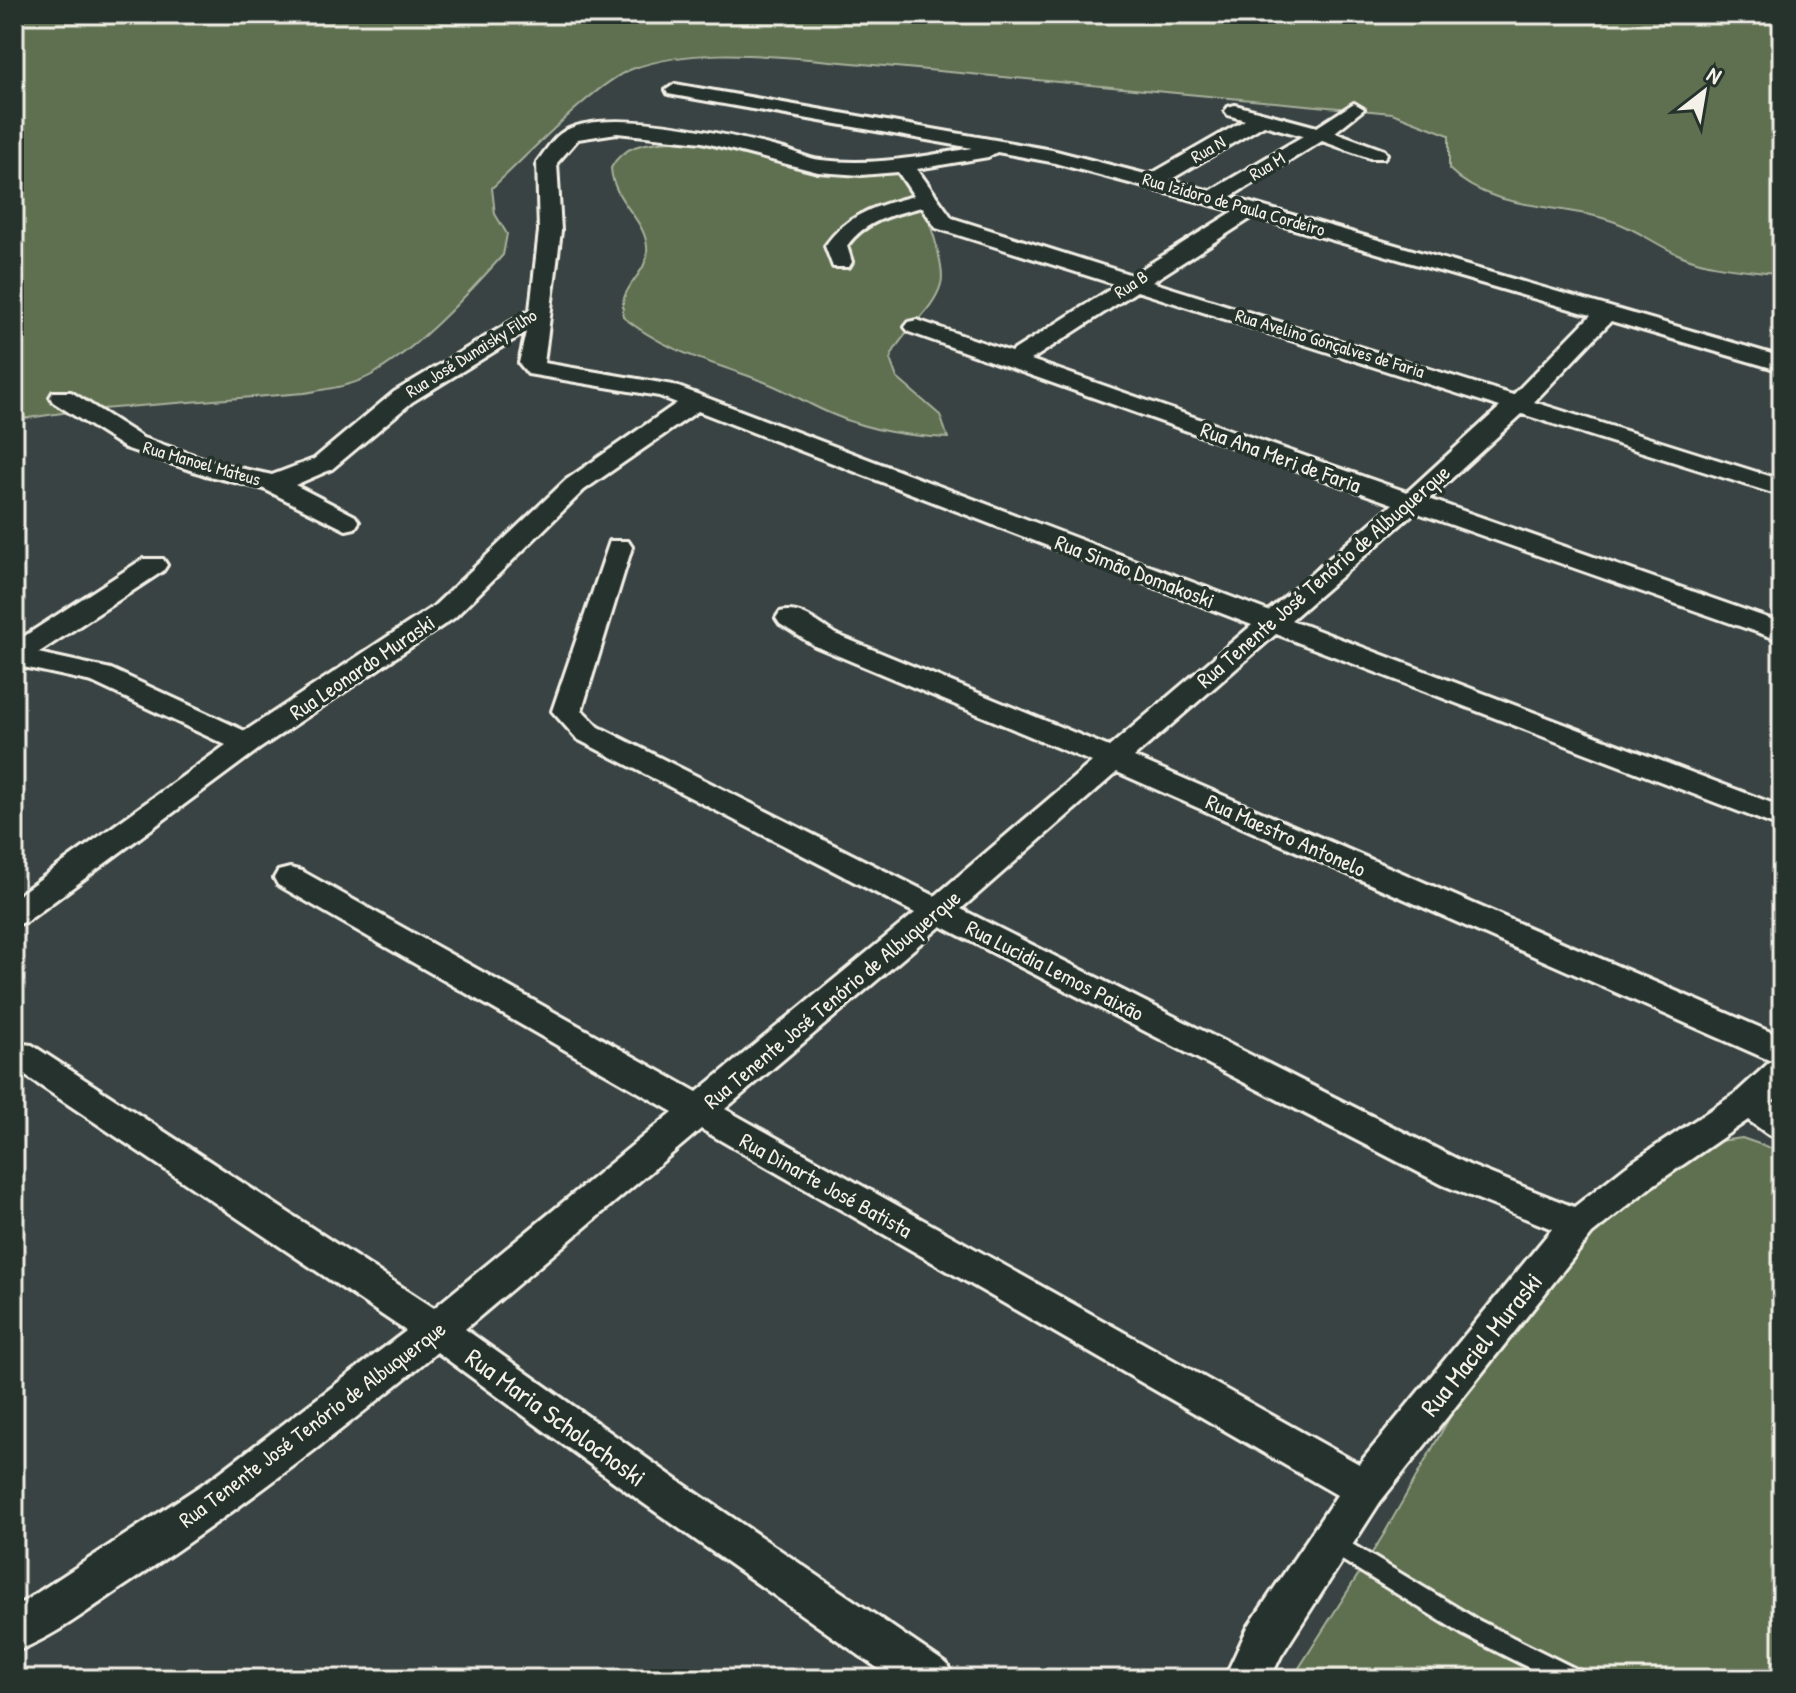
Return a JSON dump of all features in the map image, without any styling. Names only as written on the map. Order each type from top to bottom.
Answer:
[{"type":"street","name":"Rua Izidoro de Paula Cordeiro","points":[[675,90],[1010,147],[1153,181],[1782,364]]},
{"type":"street","name":"Rua M","points":[[1213,198],[1320,134],[1354,109]]},
{"type":"street","points":[[1235,111],[1320,134],[1377,154]]},
{"type":"street","name":"Rua N","points":[[1153,181],[1262,118]]},
{"type":"street","points":[[781,154],[846,119]]},
{"type":"street","name":"Rua José Dunaisky Filho","points":[[272,483],[298,476],[323,464],[403,397],[541,313],[550,231],[547,162],[568,136],[597,129],[646,128],[781,154],[817,166],[904,166],[1010,147]]},
{"type":"street","name":"Rua Avelino Gonçalves de Faria","points":[[904,166],[944,223],[1782,488]]},
{"type":"street","points":[[841,262],[836,246],[842,235],[858,223],[926,199]]},
{"type":"street","name":"Rua B","points":[[1013,361],[1251,209]]},
{"type":"street","name":"Rua Tenente José Tenório de Albuquerque","points":[[14,1632],[127,1563],[366,1388],[436,1330],[938,911],[1409,504],[1519,403],[1607,312]]},
{"type":"street","name":"Rua Simão Domakoski","points":[[541,313],[531,363],[536,369],[664,390],[1781,816]]},
{"type":"street","name":"Rua Ana Meri de Faria","points":[[917,327],[1409,504],[1782,633]]},
{"type":"street","name":"Rua Manoel Mateus","points":[[62,397],[134,443],[214,470],[272,483],[346,522]]},
{"type":"street","name":"Rua Leonardo Muraski","points":[[14,914],[248,743],[444,612],[575,485],[695,402]]},
{"type":"street","name":"Rua Lucidia Lemos Paixão","points":[[619,547],[567,711],[588,733],[1456,1175],[1578,1224]]},
{"type":"street","points":[[14,656],[153,565]]},
{"type":"street","name":"Rua Maestro Antonelo","points":[[790,618],[825,640],[1112,759],[1782,1051]]},
{"type":"street","points":[[14,656],[101,675],[212,729],[248,743]]},
{"type":"street","name":"Rua Dinarte José Batista","points":[[290,878],[1365,1489]]},
{"type":"street","name":"Rua Maria Scholochoski","points":[[19,1054],[436,1330],[658,1490],[931,1679]]},
{"type":"street","name":"Rua Maciel Muraski","points":[[1247,1679],[1264,1642],[1365,1489],[1578,1224],[1639,1176],[1749,1102],[1782,1070]]},
{"type":"street","points":[[1749,1102],[1782,1126]]},
{"type":"lane","points":[[1331,1541],[1470,1627],[1574,1679]]},
{"type":"green space","points":[[14,14],[1782,14],[1782,274],[1692,260],[1615,222],[1506,200],[1486,193],[1449,169],[1449,135],[1392,113],[787,57],[697,56],[653,63],[617,77],[560,122],[492,188],[495,214],[507,234],[503,255],[426,334],[392,362],[367,377],[304,393],[76,411],[14,420]]},
{"type":"green space","points":[[671,141],[740,147],[828,164],[878,168],[905,178],[925,211],[942,275],[931,304],[901,340],[890,359],[897,378],[940,415],[948,438],[890,432],[848,420],[767,383],[658,341],[623,317],[624,298],[645,262],[647,247],[641,227],[617,191],[611,168],[629,149]]},
{"type":"green space","points":[[1742,1138],[1782,1152],[1782,1679],[1292,1679],[1384,1534],[1464,1392],[1617,1200],[1683,1146]]}]
